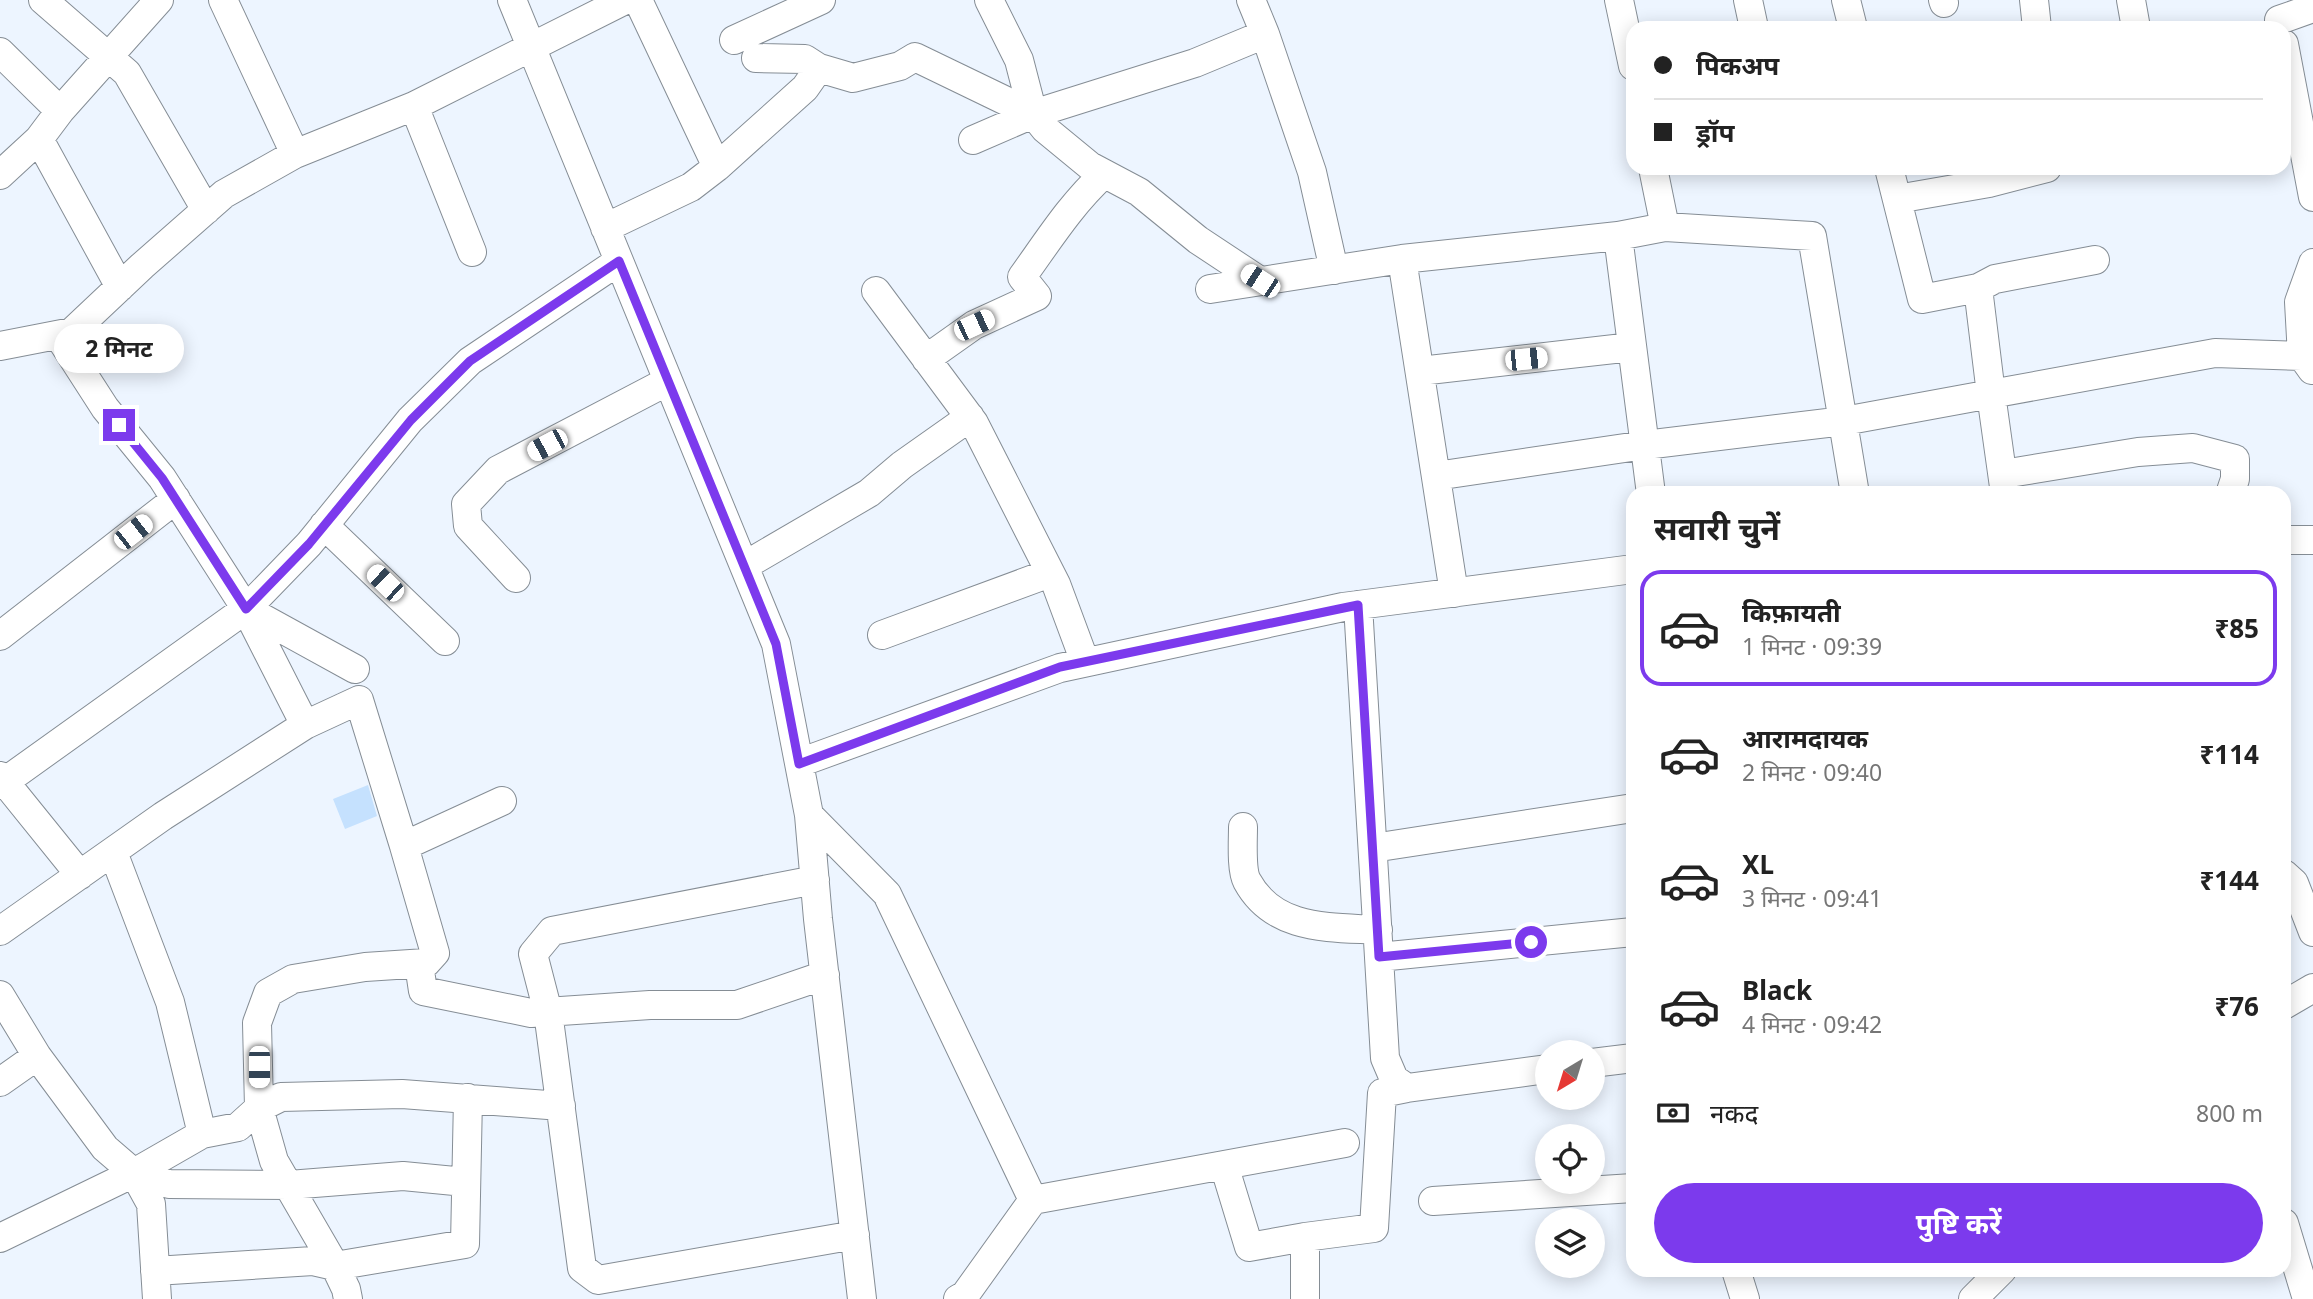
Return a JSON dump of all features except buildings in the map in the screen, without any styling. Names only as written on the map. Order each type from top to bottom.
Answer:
[{"type":"street","points":[[43,0],[127,73],[205,209]]},
{"type":"street","points":[[0,175],[39,139],[60,111],[159,0]]},
{"type":"street","points":[[223,0],[295,154]]},
{"type":"street","points":[[512,0],[776,644],[809,815],[862,1299]]},
{"type":"street","points":[[0,346],[72,332],[205,209],[224,194],[295,154],[414,106],[625,0]]},
{"type":"street","points":[[638,0],[717,167]]},
{"type":"street","points":[[734,40],[821,0]]},
{"type":"street","points":[[989,0],[1019,60],[1033,114],[1045,129],[1104,174],[1139,192],[1198,240],[1260,281]]},
{"type":"street","points":[[1251,0],[1312,172],[1334,270]]},
{"type":"street","points":[[1619,0],[1626,33]]},
{"type":"street","points":[[1748,0],[1752,21]]},
{"type":"street","points":[[1846,0],[1851,21]]},
{"type":"street","points":[[2034,0],[2036,21]]},
{"type":"street","points":[[2131,0],[2135,21]]},
{"type":"street","points":[[2283,21],[2313,8]]},
{"type":"street","points":[[973,140],[1033,114],[1195,63],[1265,34]]},
{"type":"street","points":[[756,58],[805,59],[819,68],[853,78],[900,66],[915,57],[1033,114]]},
{"type":"street","points":[[4,64],[60,111]]},
{"type":"street","points":[[605,228],[691,187],[805,88],[819,68]]},
{"type":"street","points":[[2291,69],[2306,122],[2313,197]]},
{"type":"street","points":[[414,106],[472,253]]},
{"type":"street","points":[[39,139],[120,287]]},
{"type":"street","points":[[926,359],[974,325],[1037,296],[1023,277],[1064,218],[1104,174]]},
{"type":"street","points":[[1654,175],[1665,227]]},
{"type":"street","points":[[1891,175],[1922,299],[1978,288],[1994,279],[2095,260]]},
{"type":"street","points":[[1897,199],[2020,175]]},
{"type":"street","points":[[1210,289],[1402,259],[1618,236],[1665,227],[1812,236],[1854,486]]},
{"type":"street","points":[[1618,236],[1650,486]]},
{"type":"street","points":[[1402,259],[1454,593]]},
{"type":"street","points":[[80,875],[2,781],[246,609],[324,525],[411,420],[470,361],[619,261]]},
{"type":"street","points":[[1436,476],[1645,445],[1844,421],[2216,353],[2308,364],[2299,302],[2313,263]]},
{"type":"street","points":[[1978,288],[2004,484],[2138,452],[2193,448],[2235,459],[2233,486]]},
{"type":"street","points":[[876,291],[970,417],[1050,573],[1085,662]]},
{"type":"street","points":[[58,335],[105,408],[162,478],[246,609],[305,725]]},
{"type":"street","points":[[1420,371],[1632,347]]},
{"type":"street","points":[[516,578],[468,526],[466,504],[498,470],[668,381]]},
{"type":"street","points":[[744,566],[869,493],[902,465],[970,417]]},
{"type":"street","points":[[0,636],[176,499]]},
{"type":"street","points":[[324,525],[445,641]]},
{"type":"street","points":[[2291,540],[2313,540]]},
{"type":"street","points":[[799,764],[1060,667],[1358,605],[1626,570]]},
{"type":"street","points":[[882,635],[1050,573]]},
{"type":"street","points":[[1358,605],[1385,1058],[1394,1079],[1407,1088]]},
{"type":"street","points":[[246,609],[355,669]]},
{"type":"street","points":[[0,931],[163,816],[305,725],[359,700],[435,953],[426,963],[365,967],[293,979],[268,993],[257,1023],[259,1108],[274,1161],[335,1266],[348,1299]]},
{"type":"street","points":[[404,846],[502,801]]},
{"type":"street","points":[[1373,848],[1626,809]]},
{"type":"street","points":[[809,815],[887,894],[1033,1200]]},
{"type":"street","points":[[1242,827],[1246,879],[1261,898],[1283,916],[1309,926],[1379,943],[1626,932]]},
{"type":"street","points":[[113,852],[170,1002],[202,1135]]},
{"type":"street","points":[[815,880],[551,931],[533,954],[548,1012],[582,1268],[598,1280],[855,1235]]},
{"type":"street","points":[[2291,880],[2313,932]]},
{"type":"street","points":[[419,964],[423,991],[531,1013],[650,1005],[737,1005],[825,975]]},
{"type":"street","points":[[2291,1001],[2313,988]]},
{"type":"street","points":[[0,995],[37,1056],[105,1148],[134,1173],[151,1205],[157,1299]]},
{"type":"street","points":[[0,1082],[37,1056]]},
{"type":"street","points":[[1605,1061],[1626,1059]]},
{"type":"street","points":[[1224,1165],[1249,1247],[1374,1228],[1382,1093],[1535,1071]]},
{"type":"street","points":[[0,1238],[134,1173],[202,1135],[238,1127],[259,1108],[281,1097],[402,1094],[561,1105]]},
{"type":"street","points":[[155,1271],[313,1261],[335,1266],[465,1244],[468,1098]]},
{"type":"street","points":[[958,1299],[965,1295],[1033,1200],[1345,1143]]},
{"type":"street","points":[[134,1173],[169,1184],[289,1185],[403,1176],[465,1182]]},
{"type":"street","points":[[1433,1201],[1626,1188]]},
{"type":"street","points":[[1305,1237],[1305,1299]]},
{"type":"street","points":[[2291,1246],[2307,1299]]},
{"type":"street","points":[[1738,1277],[1745,1299]]},
{"type":"street","points":[[1973,1299],[1994,1277]]},
{"type":"route","points":[[119,425],[162,478],[246,609],[309,544],[411,420],[470,361],[619,261],[776,644],[799,764],[1060,667],[1358,605],[1379,957],[1531,942]]}]
